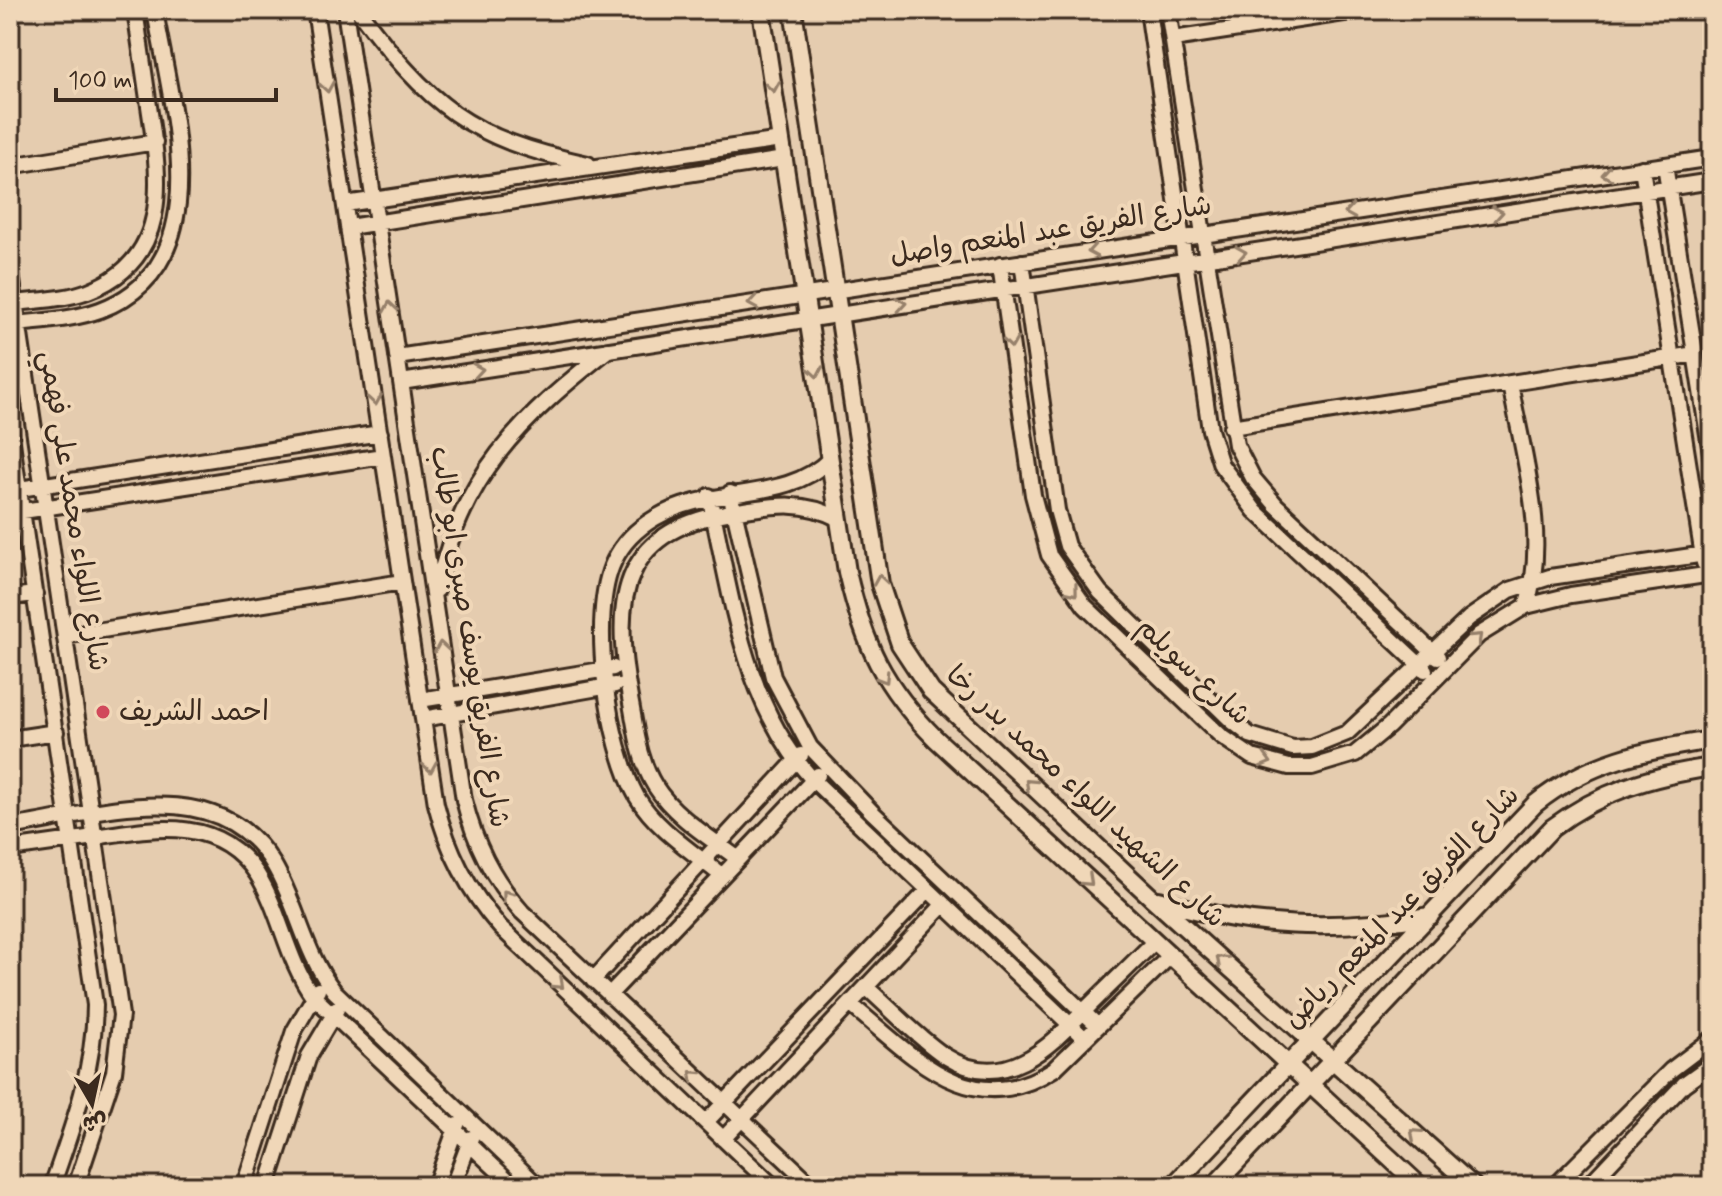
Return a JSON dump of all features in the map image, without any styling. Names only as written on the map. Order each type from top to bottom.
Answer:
[{"type":"street","points":[[13,304],[88,291],[125,268],[151,232],[157,210],[159,169],[135,10]]},
{"type":"street","points":[[14,325],[101,309],[140,283],[168,246],[178,216],[181,184],[155,10]]},
{"type":"street","name":"شارع الفريق يوسف صبرى ابو طالب","points":[[315,10],[443,833],[466,883],[482,906],[773,1186]]},
{"type":"street","name":"شارع الفريق يوسف صبرى ابو طالب","points":[[345,10],[467,813],[491,872],[522,912],[813,1186]]},
{"type":"street","points":[[358,10],[419,86],[478,129],[546,155],[600,167]]},
{"type":"street","name":"شارع الشهيد اللواء محمد بدر رخا","points":[[761,10],[839,519],[857,617],[877,667],[892,690],[936,739],[1420,1186]]},
{"type":"street","name":"شارع الشهيد اللواء محمد بدر رخا","points":[[793,10],[880,584],[900,644],[931,691],[1152,898],[1473,1186]]},
{"type":"street","points":[[1148,10],[1214,449],[1231,481],[1255,511],[1435,680]]},
{"type":"street","points":[[1168,10],[1231,427],[1243,462],[1276,505],[1448,667]]},
{"type":"street","points":[[1173,39],[1364,10]]},
{"type":"street","points":[[140,47],[161,44]]},
{"type":"street","points":[[144,73],[165,70]]},
{"type":"street","points":[[345,204],[781,140]]},
{"type":"street","points":[[10,166],[155,142]]},
{"type":"street","name":"شارع الفريق عبد المنعم واصل","points":[[397,357],[1712,158]]},
{"type":"street","points":[[349,227],[784,159]]},
{"type":"street","points":[[1665,165],[1712,460]]},
{"type":"street","points":[[1642,168],[1709,574]]},
{"type":"street","name":"شارع الفريق عبد المنعم واصل","points":[[401,382],[1712,181]]},
{"type":"street","name":"شارع سويلم","points":[[1022,262],[1057,510],[1067,546],[1087,578],[1232,721],[1270,744],[1293,748],[1330,742],[1362,721],[1488,602],[1533,581],[1708,554]]},
{"type":"street","name":"شارع سويلم","points":[[1000,265],[1033,495],[1049,555],[1085,606],[1221,736],[1252,757],[1270,763],[1312,767],[1334,763],[1373,740],[1479,635],[1526,606],[1571,595],[1709,574]]},
{"type":"street","name":"شارع اللواء محمد على فهمي","points":[[10,267],[14,325],[43,486],[120,1005],[120,1035],[114,1072],[76,1186]]},
{"type":"street","points":[[434,602],[453,531],[493,458],[542,403],[610,349]]},
{"type":"street","points":[[1231,427],[1695,354]]},
{"type":"street","points":[[1510,383],[1536,544],[1533,581],[1526,606]]},
{"type":"street","name":"شارع اللواء محمد على فهمي","points":[[10,429],[16,512],[35,594],[95,1005],[94,1042],[88,1078],[52,1186]]},
{"type":"street","points":[[14,490],[380,433]]},
{"type":"street","points":[[16,512],[383,456]]},
{"type":"street","points":[[721,875],[652,816],[627,777],[608,687],[603,605],[619,553],[639,529],[657,517],[709,496],[797,483],[830,459]]},
{"type":"street","points":[[730,493],[773,677],[810,747],[826,767],[1098,1026]]},
{"type":"street","points":[[709,496],[752,678],[770,722],[796,761],[1085,1039]]},
{"type":"street","points":[[737,858],[668,803],[646,770],[625,666],[624,610],[632,572],[641,556],[673,529],[713,515],[794,504],[817,509],[839,519]]},
{"type":"street","points":[[65,636],[402,582]]},
{"type":"street","points":[[10,597],[35,594]]},
{"type":"street","points":[[420,700],[625,666]]},
{"type":"street","points":[[423,719],[627,683]]},
{"type":"street","points":[[10,739],[56,732]]},
{"type":"street","name":"شارع الفريق عبد المنعم رياض","points":[[1173,1186],[1535,804],[1567,780],[1620,757],[1712,740]]},
{"type":"street","points":[[593,980],[810,747]]},
{"type":"street","points":[[621,756],[640,751]]},
{"type":"street","points":[[609,995],[826,767]]},
{"type":"street","name":"شارع الفريق عبد المنعم رياض","points":[[1214,1186],[1552,828],[1576,810],[1631,784],[1712,767]]},
{"type":"street","points":[[652,816],[668,803]]},
{"type":"street","points":[[10,827],[157,805],[185,805],[213,811],[238,825],[259,843],[275,867],[310,953],[326,981],[343,1001],[538,1186]]},
{"type":"street","points":[[10,849],[182,827],[204,832],[225,842],[257,874],[294,964],[313,996],[514,1186]]},
{"type":"street","points":[[706,1122],[928,890]]},
{"type":"street","points":[[1152,898],[1229,919],[1269,925],[1349,927],[1430,916]]},
{"type":"street","points":[[723,1139],[943,905]]},
{"type":"street","points":[[866,987],[947,1057],[980,1069],[1015,1066],[1032,1059],[1070,1026],[1154,942]]},
{"type":"street","points":[[850,1004],[931,1071],[956,1083],[983,1089],[1020,1086],[1037,1080],[1085,1039],[1170,956]]},
{"type":"street","points":[[244,1186],[287,1050],[313,996],[326,981]]},
{"type":"street","points":[[267,1186],[309,1056],[343,1001]]},
{"type":"street","points":[[1555,1186],[1671,1070],[1712,1039]]},
{"type":"street","points":[[1588,1186],[1684,1084],[1712,1064]]},
{"type":"street","points":[[435,1186],[461,1113]]},
{"type":"street","points":[[453,1186],[475,1126]]},
{"type":"place","name":"احمد الشريف","points":[[103,712]]}]
